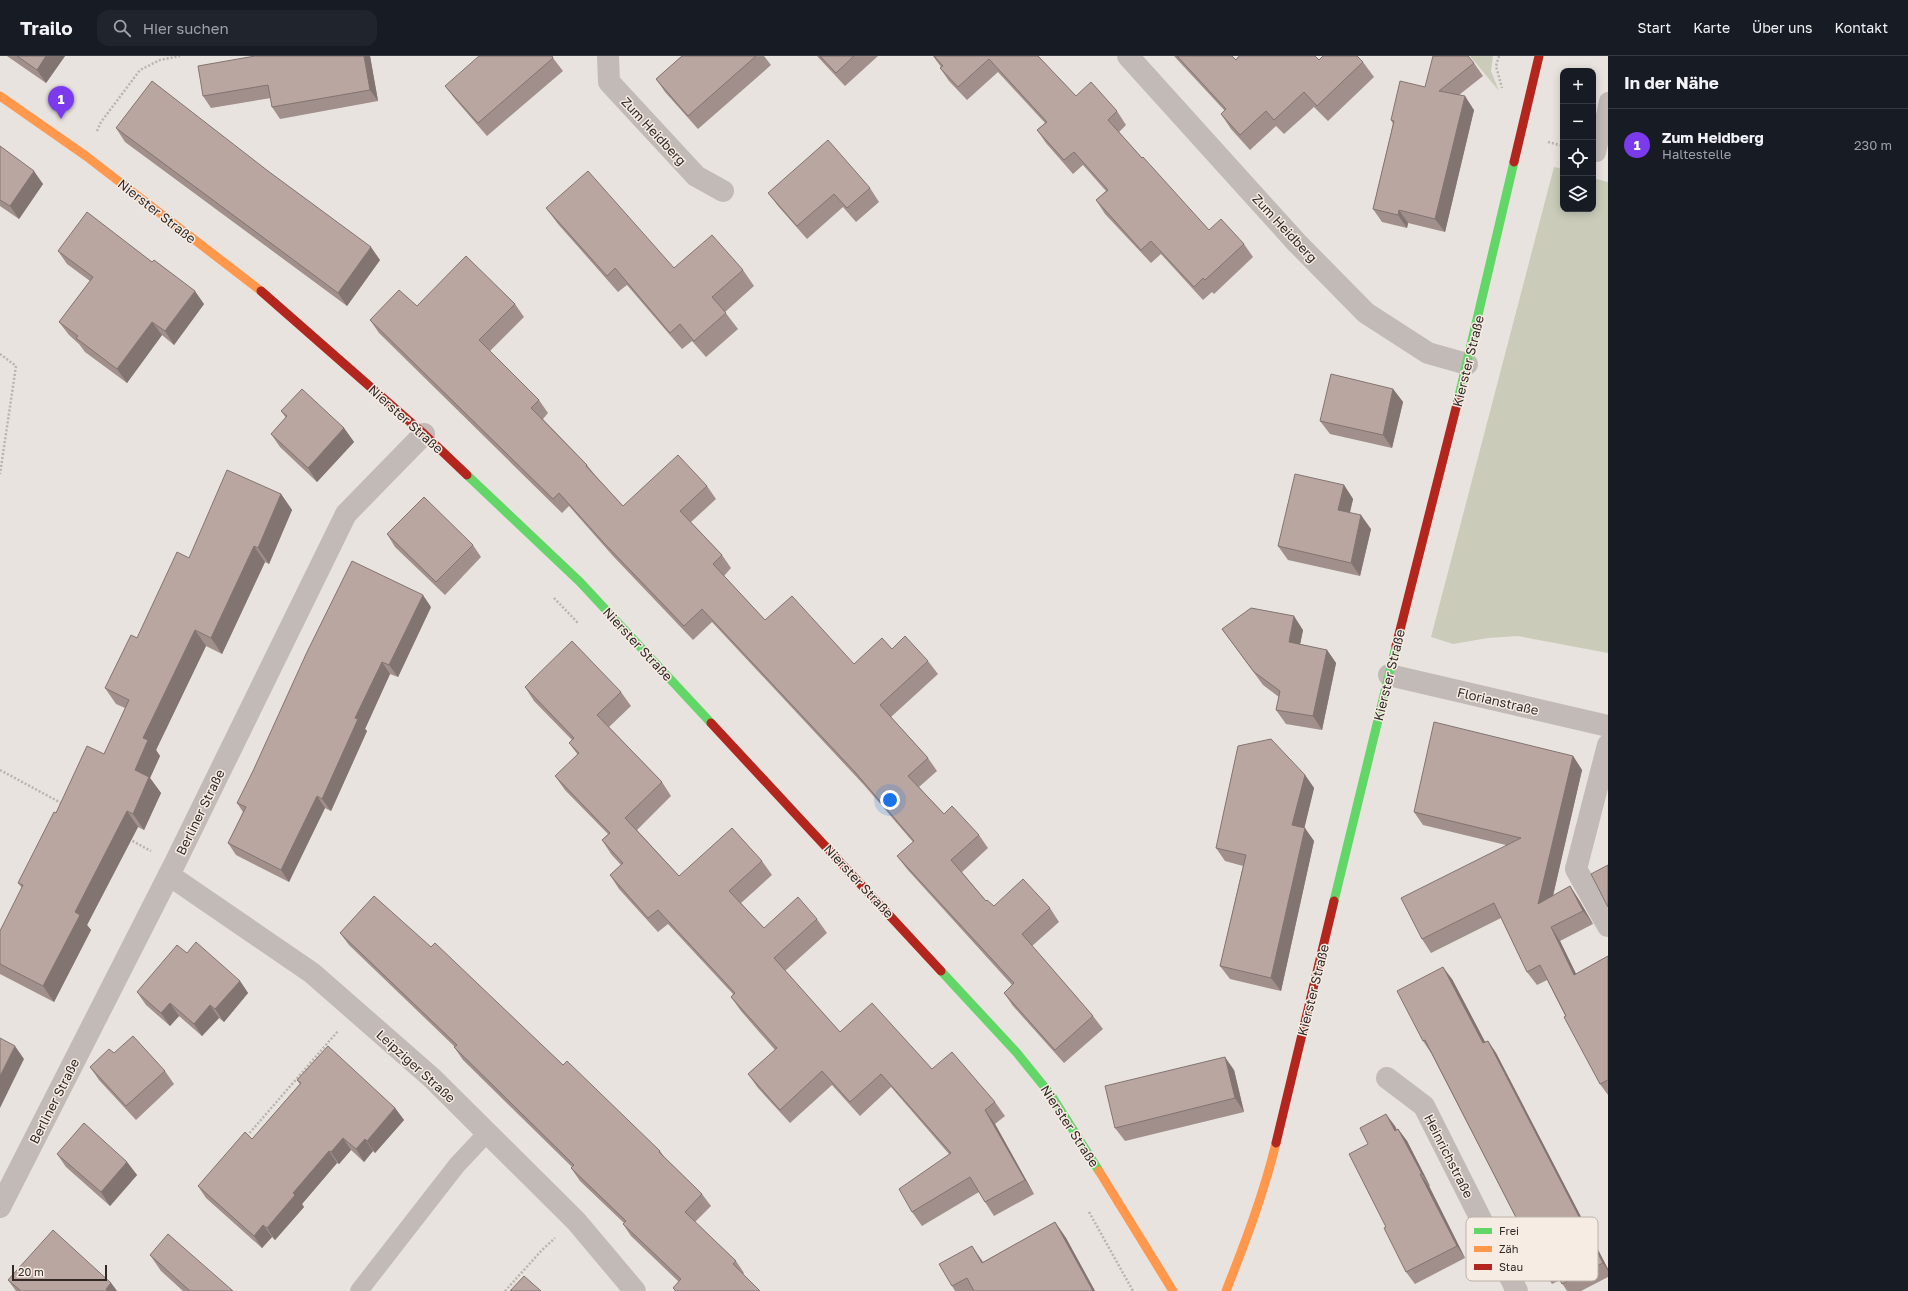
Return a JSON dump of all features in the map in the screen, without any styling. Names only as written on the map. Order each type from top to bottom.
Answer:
[{"type":"street","name":"Zum Heidberg","points":[[608,56],[609,82],[696,176],[723,190]]},
{"type":"street","name":"Zum Heidberg","points":[[1128,56],[1297,243],[1366,313],[1428,353],[1467,364]]},
{"type":"street","name":"Kierster Straße","points":[[1226,1291],[1239,1259],[1271,1164],[1389,675],[1467,364],[1539,56]]},
{"type":"street","name":"Nierster Straße","points":[[0,96],[86,156],[257,288],[424,434],[580,582],[1017,1053],[1051,1095],[1173,1291]]},
{"type":"street","name":"Berliner Straße","points":[[0,1207],[172,869],[346,514],[424,434]]},
{"type":"street","name":"Florianstraße","points":[[1389,675],[1608,726]]},
{"type":"street","points":[[1608,745],[1576,869],[1608,926]]},
{"type":"street","name":"Leipziger Straße","points":[[172,869],[312,973],[432,1078],[576,1221],[635,1291]]},
{"type":"street","name":"Heinrichstraße","points":[[1387,1078],[1424,1106],[1480,1217]]},
{"type":"street","name":"Heinrichstraße","points":[[1512,1281],[1517,1291]]},
{"type":"lane","points":[[1597,153],[1608,101]]},
{"type":"lane","points":[[359,1291],[457,1165],[487,1133]]},
{"type":"path","points":[[86,156],[101,122],[140,70],[160,60],[180,56]]},
{"type":"path","points":[[0,354],[16,366],[0,474]]},
{"type":"path","points":[[553,598],[581,627]]},
{"type":"path","points":[[0,770],[69,807]]},
{"type":"path","points":[[125,836],[172,869]]},
{"type":"path","points":[[245,1138],[355,1011]]},
{"type":"path","points":[[1086,1208],[1133,1291]]},
{"type":"path","points":[[505,1291],[542,1250],[576,1221]]},
{"type":"green space","points":[[1470,56],[1493,56],[1491,71],[1499,91]]},
{"type":"green space","points":[[1554,167],[1560,168],[1560,212],[1596,212],[1596,179],[1608,182],[1608,653],[1518,636],[1488,638],[1453,644],[1431,637]]},
{"type":"building","points":[[17,56],[46,56],[37,70]]},
{"type":"building","points":[[255,56],[364,56],[370,90],[272,107],[268,85],[203,96],[198,66]]},
{"type":"building","points":[[479,56],[552,56],[553,58],[478,123],[445,86]]},
{"type":"building","points":[[682,56],[756,56],[688,116],[656,79]]},
{"type":"building","points":[[820,56],[854,56],[836,73]]},
{"type":"building","points":[[934,56],[1038,56],[1076,96],[1091,82],[1117,111],[1108,120],[1209,230],[1221,219],[1244,244],[1205,280],[1203,278],[1194,287],[1151,241],[1141,250],[1096,200],[1108,190],[1074,152],[1064,160],[1037,130],[1047,122],[989,59],[958,87],[940,68],[943,66]]},
{"type":"building","points":[[1177,56],[1232,56],[1236,60],[1239,56],[1315,56],[1319,60],[1323,56],[1357,56],[1363,62],[1317,106],[1304,92],[1274,120],[1266,111],[1240,135],[1221,114],[1226,109]]},
{"type":"building","points":[[1433,56],[1468,56],[1474,63],[1439,91],[1465,96],[1435,219],[1399,210],[1398,215],[1373,209],[1394,121],[1391,120],[1400,81],[1425,87]]},
{"type":"building","points":[[152,81],[268,171],[371,247],[338,293],[116,128]]},
{"type":"building","points":[[828,140],[870,188],[847,208],[834,194],[797,226],[768,193]]},
{"type":"building","points":[[0,146],[34,171],[10,206],[0,200]]},
{"type":"building","points":[[588,171],[674,268],[712,235],[743,270],[712,297],[726,313],[694,341],[680,324],[670,333],[615,268],[607,276],[546,208]]},
{"type":"building","points":[[87,212],[152,262],[154,260],[195,291],[165,331],[152,322],[117,369],[76,338],[78,336],[59,322],[93,277],[58,251]]},
{"type":"building","points":[[466,256],[515,304],[479,340],[539,400],[531,408],[587,465],[586,466],[623,506],[678,455],[707,486],[680,511],[722,555],[713,564],[765,620],[792,596],[854,664],[882,638],[892,649],[905,636],[928,661],[880,705],[928,758],[908,776],[944,814],[952,806],[979,835],[951,860],[986,901],[987,900],[994,906],[1023,879],[1050,908],[1022,934],[1093,1016],[1055,1050],[1004,993],[1014,983],[897,856],[914,841],[855,772],[702,609],[684,626],[604,543],[559,493],[553,499],[370,320],[399,290],[417,306]]},
{"type":"building","points":[[1331,374],[1393,389],[1383,435],[1320,421]]},
{"type":"building","points":[[302,389],[344,428],[308,468],[271,434],[287,416],[281,411]]},
{"type":"building","points":[[227,470],[281,494],[258,548],[254,546],[211,638],[195,630],[143,738],[148,740],[135,770],[149,777],[133,814],[127,811],[75,912],[80,915],[43,986],[0,964],[0,931],[23,885],[18,883],[54,812],[56,813],[87,746],[104,754],[129,700],[105,688],[131,635],[137,638],[177,552],[189,558]]},
{"type":"building","points":[[1295,474],[1344,485],[1338,510],[1361,515],[1351,563],[1278,546]]},
{"type":"building","points":[[424,497],[473,545],[436,582],[387,534]]},
{"type":"building","points":[[352,561],[423,595],[389,665],[382,662],[355,718],[358,719],[322,799],[317,796],[281,870],[228,843],[246,807],[237,803],[307,652]]},
{"type":"building","points":[[1251,608],[1294,616],[1289,642],[1327,650],[1313,716],[1276,710],[1280,691],[1254,672],[1222,629]]},
{"type":"building","points":[[572,641],[621,692],[597,715],[662,782],[625,818],[679,876],[732,828],[762,861],[729,891],[764,928],[798,897],[817,919],[774,958],[840,1032],[872,1003],[932,1069],[952,1052],[995,1102],[985,1110],[1025,1180],[985,1202],[970,1177],[912,1212],[899,1189],[951,1153],[881,1074],[850,1102],[822,1071],[780,1110],[748,1074],[777,1048],[731,997],[735,993],[658,910],[648,918],[610,875],[623,863],[602,840],[610,833],[555,776],[579,753],[569,743],[574,738],[525,687]]},
{"type":"building","points":[[1434,722],[1573,756],[1538,904],[1570,886],[1583,911],[1551,927],[1574,975],[1608,956],[1608,1080],[1600,1084],[1564,1017],[1566,1016],[1540,965],[1527,972],[1494,903],[1422,939],[1401,898],[1521,838],[1414,812]]},
{"type":"building","points":[[1271,739],[1305,775],[1292,825],[1305,828],[1271,978],[1220,966],[1246,855],[1216,848],[1238,746]]},
{"type":"building","points":[[1608,865],[1608,907],[1591,874]]},
{"type":"building","points":[[374,896],[431,947],[435,943],[563,1065],[567,1061],[660,1151],[659,1152],[702,1194],[685,1212],[736,1261],[733,1264],[760,1291],[676,1291],[673,1288],[681,1279],[623,1224],[626,1221],[571,1168],[574,1165],[454,1047],[457,1045],[340,933]]},
{"type":"building","points":[[196,942],[240,981],[215,1009],[210,1005],[194,1024],[170,1003],[161,1013],[137,992],[177,945],[187,953]]},
{"type":"building","points":[[1443,967],[1483,1043],[1488,1041],[1579,1217],[1516,1217],[1425,1040],[1423,1041],[1397,991]]},
{"type":"building","points":[[133,1036],[165,1071],[126,1106],[90,1067],[109,1049],[114,1053]]},
{"type":"building","points":[[0,1038],[15,1046],[0,1076]]},
{"type":"building","points":[[328,1046],[395,1108],[367,1141],[365,1139],[356,1149],[343,1138],[331,1152],[329,1151],[293,1193],[295,1195],[267,1228],[263,1225],[254,1236],[198,1186],[245,1132],[252,1139],[301,1083],[297,1080]]},
{"type":"building","points":[[1225,1057],[1235,1098],[1115,1128],[1105,1086]]},
{"type":"building","points":[[1386,1114],[1395,1131],[1398,1129],[1457,1246],[1406,1272],[1384,1228],[1386,1227],[1349,1154],[1368,1144],[1360,1128]]},
{"type":"building","points":[[84,1123],[127,1162],[101,1192],[57,1154]]},
{"type":"building","points":[[1055,1222],[1093,1291],[974,1291],[967,1278],[952,1286],[939,1264],[972,1246],[982,1263]]},
{"type":"building","points":[[53,1230],[111,1283],[106,1289],[107,1291],[21,1291],[8,1280]]},
{"type":"building","points":[[168,1234],[233,1291],[190,1291],[150,1255]]},
{"type":"building","points":[[1598,1253],[1603,1263],[1598,1266]]},
{"type":"building","points":[[524,1276],[541,1291],[510,1291]]},
{"type":"building","points":[[1560,1281],[1568,1281],[1562,1284]]},
{"type":"traffic: fast","points":[[1458,400],[1514,162]]},
{"type":"traffic: fast","points":[[467,475],[580,582],[711,723]]},
{"type":"traffic: fast","points":[[1334,901],[1396,646]]},
{"type":"traffic: fast","points":[[941,971],[1017,1053],[1051,1095],[1099,1171]]},
{"type":"traffic: slow","points":[[0,96],[86,156],[261,291]]},
{"type":"traffic: slow","points":[[1226,1291],[1260,1199],[1276,1143]]},
{"type":"traffic: slow","points":[[1099,1171],[1173,1291]]},
{"type":"traffic: jam","points":[[1514,162],[1539,56]]},
{"type":"traffic: jam","points":[[261,291],[424,434],[467,475]]},
{"type":"traffic: jam","points":[[1396,646],[1458,400]]},
{"type":"traffic: jam","points":[[711,723],[941,971]]},
{"type":"traffic: jam","points":[[1276,1143],[1334,901]]},
{"type":"place","name":"Zum Heidberg","points":[[61,119]]}]
